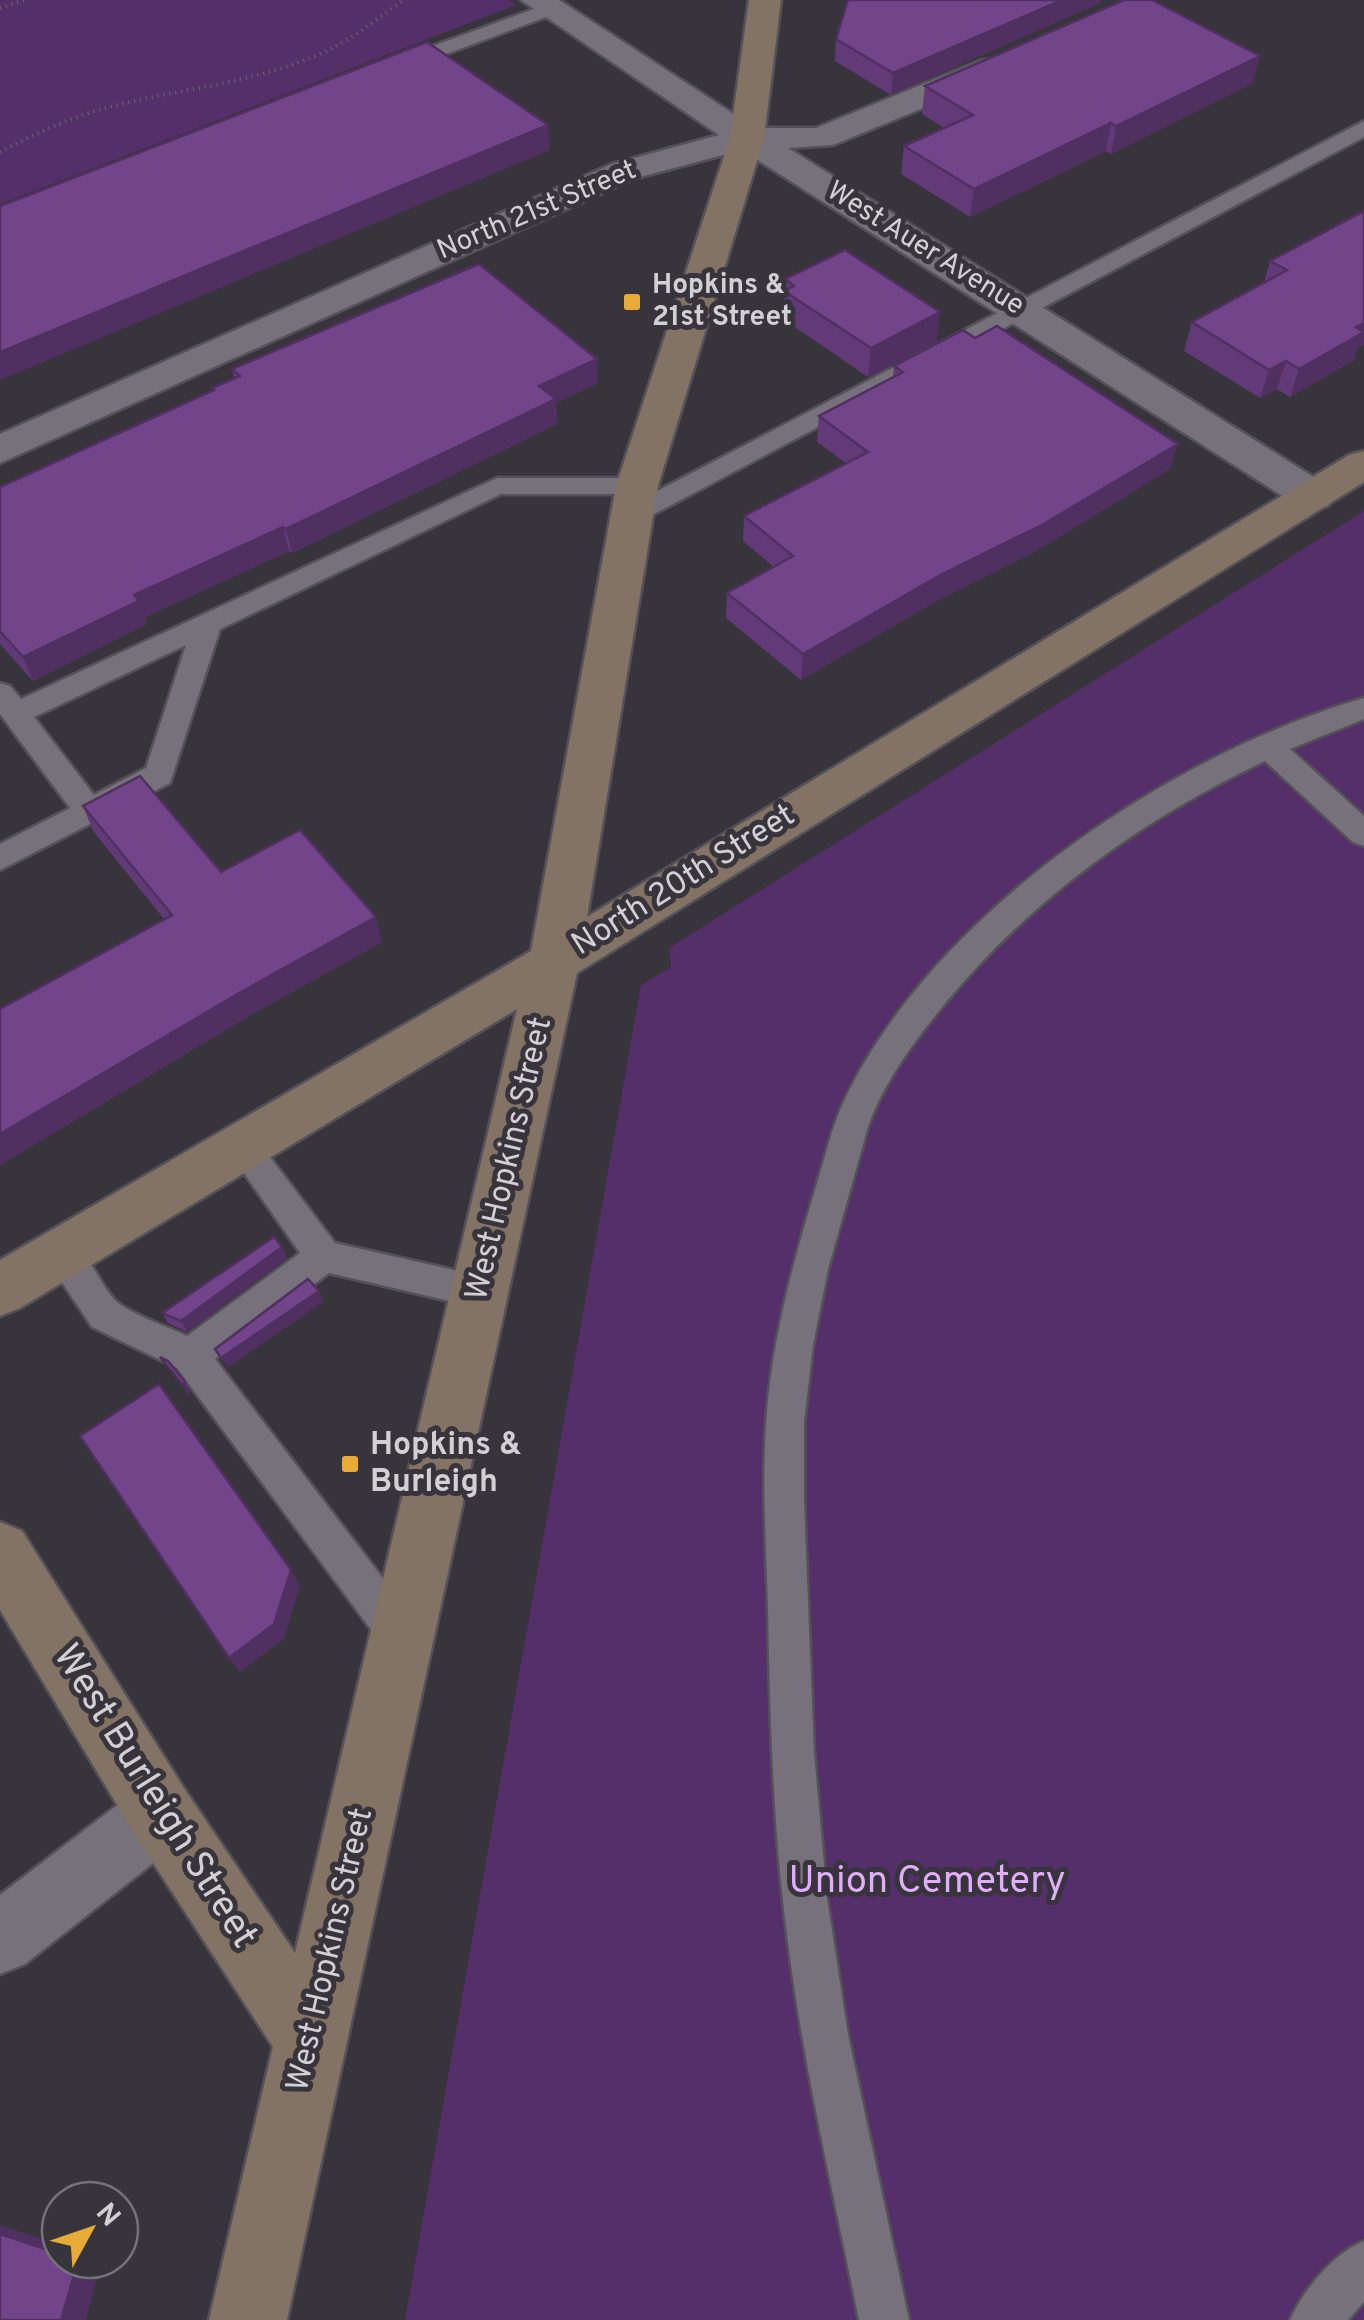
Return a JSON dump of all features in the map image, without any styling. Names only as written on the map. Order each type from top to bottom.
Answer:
[{"type":"main road","name":"West Hopkins Street","points":[[248,2320],[554,962],[635,500],[747,138],[765,0]]},
{"type":"main road","name":"North 20th Street","points":[[0,1290],[554,962],[1364,464]]},
{"type":"main road","name":"West Burleigh Street","points":[[0,1552],[161,1814],[311,2040]]},
{"type":"street","name":"West Auer Avenue","points":[[543,4],[747,138],[1313,496]]},
{"type":"street","name":"North 21st Street","points":[[0,450],[624,171],[747,138],[821,138],[1027,52]]},
{"type":"street","points":[[0,1939],[161,1814]]},
{"type":"lane","points":[[368,78],[543,4]]},
{"type":"lane","points":[[90,812],[9,703],[206,624],[497,486],[635,500],[1020,308],[1364,128]]},
{"type":"lane","points":[[0,858],[159,775],[206,624]]},
{"type":"lane","points":[[884,2320],[817,1991],[792,1780],[786,1400],[806,1275],[861,1100],[903,1030],[963,957],[1034,892],[1128,820],[1209,772],[1364,708]]},
{"type":"lane","points":[[1267,746],[1364,834]]},
{"type":"lane","points":[[242,1146],[324,1256],[480,1292]]},
{"type":"lane","points":[[61,1254],[105,1316],[190,1356],[402,1637]]},
{"type":"lane","points":[[190,1356],[324,1256]]},
{"type":"lane","points":[[1315,2320],[1364,2265]]},
{"type":"path","points":[[1,7],[24,0]]},
{"type":"path","points":[[0,152],[27,135],[108,108],[278,68],[328,48],[386,17],[403,0]]},
{"type":"green space","points":[[0,0],[509,0],[516,5],[0,204]]},
{"type":"green space","name":"Union Cemetery","points":[[1364,511],[1364,2320],[405,2320],[641,985],[671,967],[669,948]]},
{"type":"building","points":[[848,0],[1062,0],[893,73],[836,39]]},
{"type":"building","points":[[1124,0],[1152,0],[1260,56],[974,189],[904,146],[973,115],[925,86]]},
{"type":"building","points":[[427,42],[548,125],[0,352],[0,206]]},
{"type":"building","points":[[1364,211],[1364,323],[1356,327],[1364,332],[1299,369],[1286,361],[1269,370],[1192,322],[1287,270],[1270,261]]},
{"type":"building","points":[[845,250],[940,312],[871,348],[784,291],[794,286],[785,279]]},
{"type":"building","points":[[479,264],[597,359],[539,386],[556,399],[286,529],[283,527],[134,595],[139,601],[23,657],[0,631],[0,487],[240,376],[232,369]]},
{"type":"building","points":[[997,326],[1178,444],[1042,525],[942,574],[803,654],[727,593],[793,556],[744,516],[868,452],[819,416],[903,372],[894,366],[963,330],[975,338]]},
{"type":"building","points":[[140,776],[221,872],[300,830],[376,917],[0,1134],[0,1009],[172,915],[83,806]]},
{"type":"building","points":[[274,1237],[282,1247],[181,1321],[162,1313]]},
{"type":"building","points":[[308,1279],[319,1291],[221,1358],[215,1349]]},
{"type":"building","points":[[160,1357],[168,1361],[185,1382],[182,1384]]},
{"type":"building","points":[[159,1384],[291,1570],[274,1624],[229,1658],[80,1436]]},
{"type":"building","points":[[0,2234],[40,2247],[40,2280],[73,2280],[61,2320],[0,2320]]},
{"type":"place","name":"Hopkins & 21st Street","points":[[632,302]]},
{"type":"place","name":"Hopkins & Burleigh","points":[[350,1464]]}]
